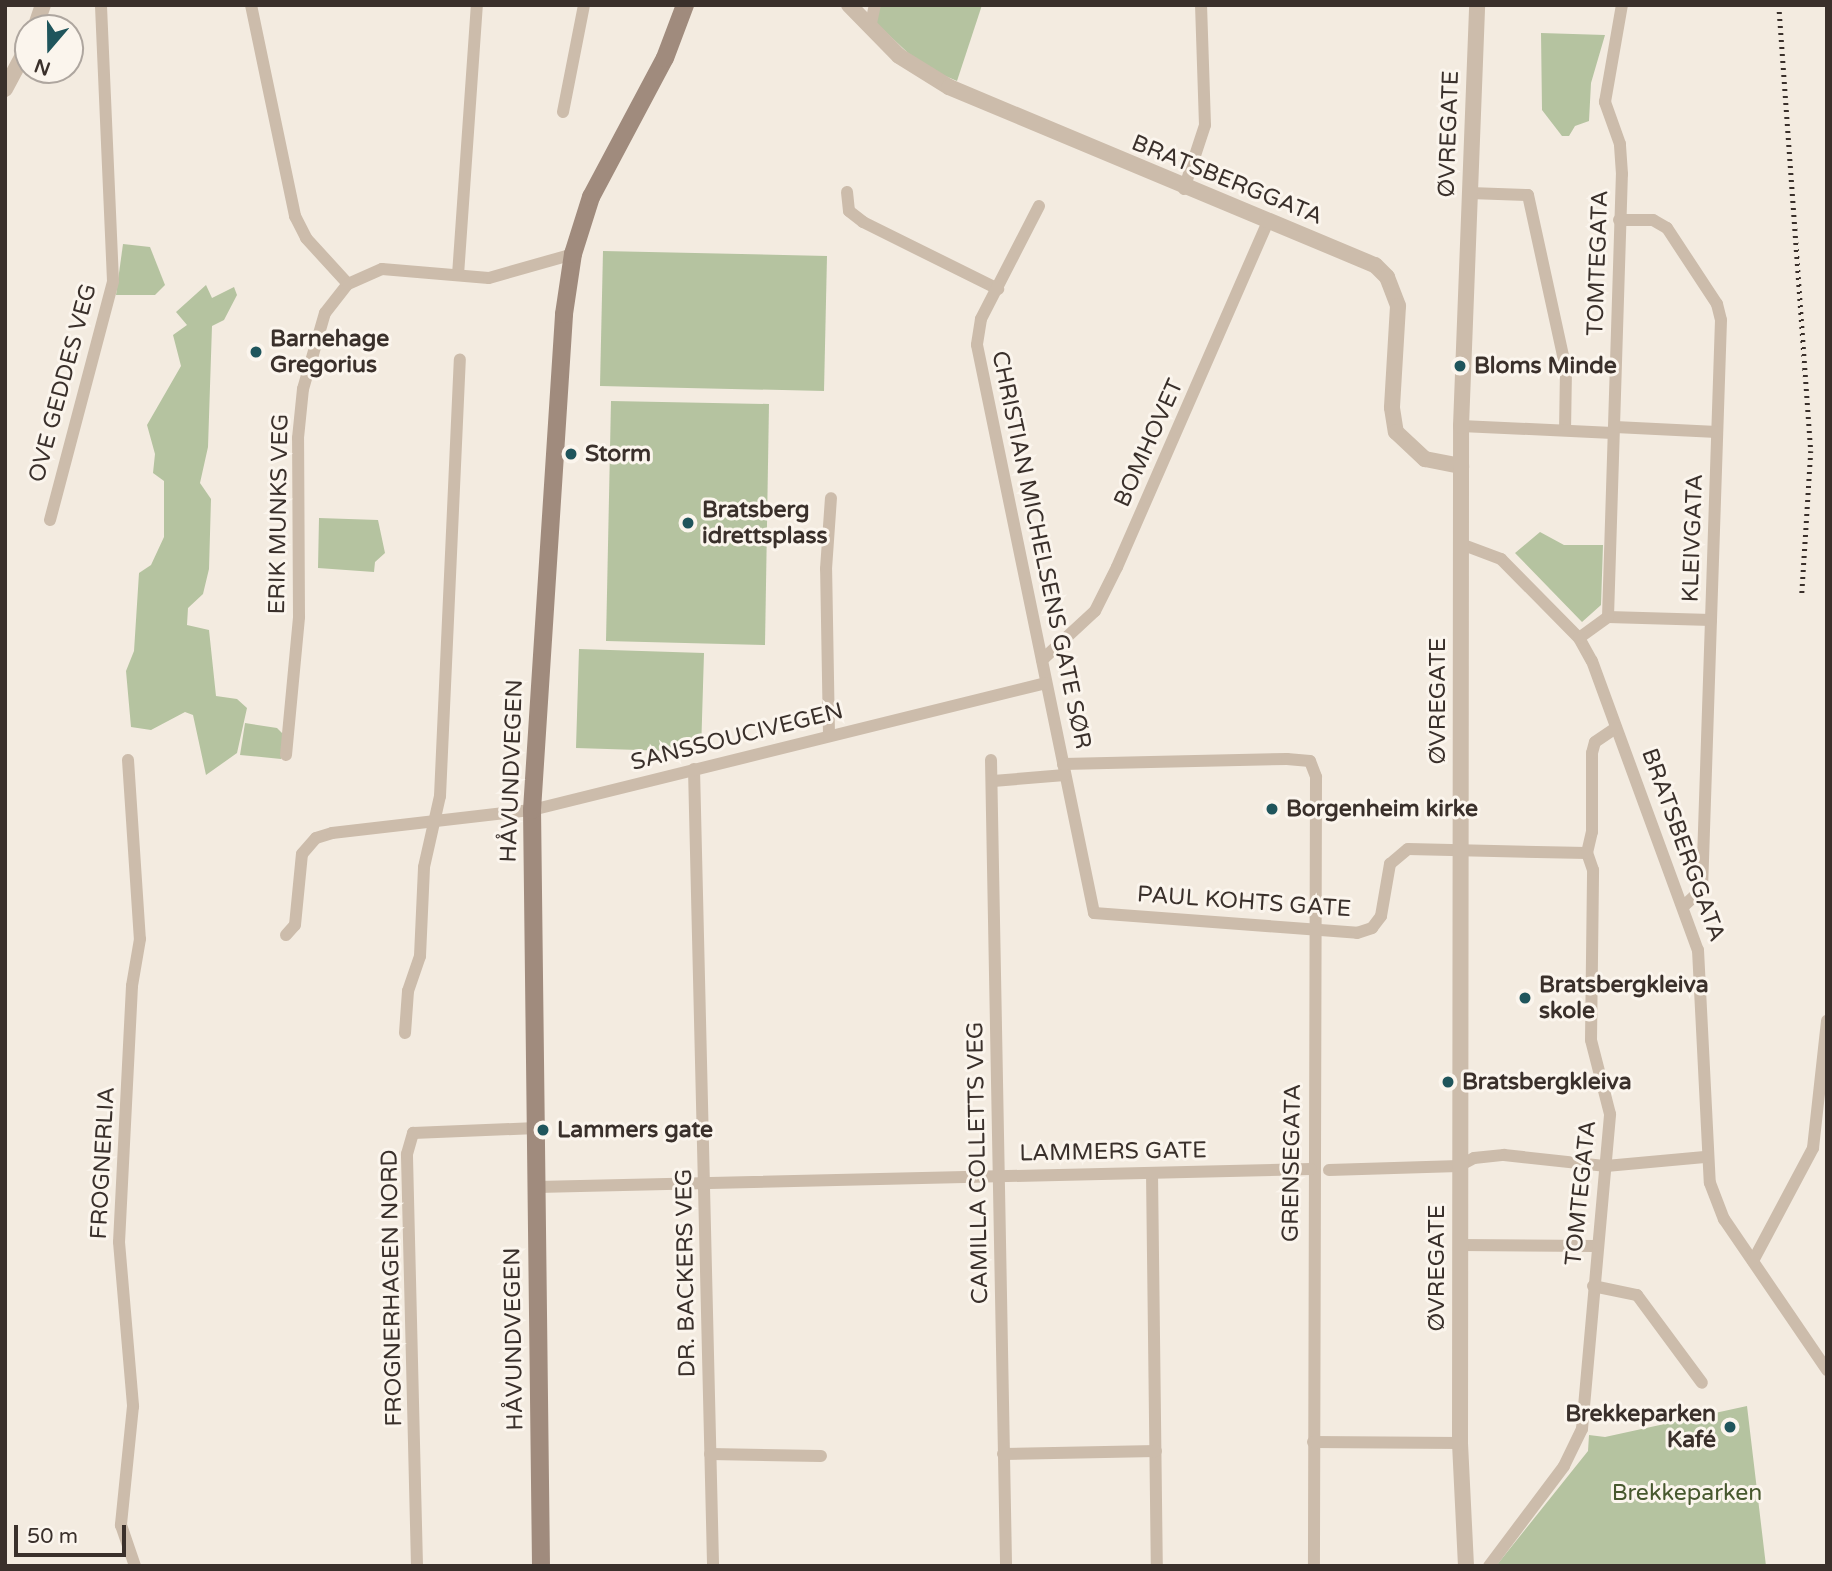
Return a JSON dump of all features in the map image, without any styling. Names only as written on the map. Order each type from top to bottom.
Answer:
[{"type":"main road","name":"HÅVUNDVEGEN","points":[[541,1566],[531,810],[564,314],[573,254],[600,177],[666,58],[685,5]]},
{"type":"street","name":"OVE GEDDES VEG","points":[[50,520],[113,281],[101,5]]},
{"type":"street","points":[[251,5],[295,216],[306,238],[348,284]]},
{"type":"street","points":[[458,275],[477,5]]},
{"type":"street","points":[[563,111],[584,5]]},
{"type":"street","name":"BRATSBERGGATA","points":[[849,5],[911,66],[949,87],[1184,189],[1382,270],[1398,306],[1393,425],[1415,453],[1461,466]]},
{"type":"street","points":[[870,28],[875,5]]},
{"type":"street","points":[[1184,189],[1205,125],[1201,5]]},
{"type":"street","name":"ØVREGATE","points":[[1465,1566],[1460,1443],[1459,1167],[1461,426],[1477,5]]},
{"type":"street","name":"TOMTEGATA","points":[[1608,617],[1622,155],[1605,102],[1622,5]]},
{"type":"street","points":[[5,89],[14,72]]},
{"type":"street","points":[[847,192],[849,211],[863,222],[998,289]]},
{"type":"street","name":"TOMTEGATA","points":[[1470,193],[1528,195],[1566,369],[1565,430]]},
{"type":"street","name":"CHRISTIAN MICHELSENS GATE SØR","points":[[1039,206],[981,319],[977,345],[1094,913]]},
{"type":"street","name":"KLEIVGATA","points":[[1619,220],[1660,222],[1717,304],[1717,432],[1702,889],[1684,906]]},
{"type":"street","name":"BOMHOVET","points":[[1042,660],[1095,611],[1117,567],[1267,224]]},
{"type":"street","name":"ERIK MUNKS VEG","points":[[286,755],[299,617],[303,389],[325,313],[348,284],[382,269],[405,267],[458,275],[499,276],[547,257],[573,254]]},
{"type":"street","points":[[405,1033],[408,991],[420,956],[424,867],[437,823],[460,359]]},
{"type":"street","points":[[1461,426],[1717,432]]},
{"type":"street","points":[[829,735],[826,569],[831,498]]},
{"type":"street","name":"BRATSBERGGATA","points":[[1461,544],[1501,559],[1579,638],[1684,906],[1700,963],[1705,1157],[1724,1219],[1827,1370]]},
{"type":"street","points":[[1579,638],[1608,617],[1711,620]]},
{"type":"street","name":"SANSSOUCIVEGEN","points":[[286,935],[295,925],[297,867],[316,838],[531,810],[1046,683]]},
{"type":"street","name":"TOMTEGATA","points":[[1489,1566],[1576,1445],[1610,1114],[1591,1040],[1592,870],[1587,853],[1592,832],[1592,753],[1595,742],[1616,728]]},
{"type":"street","name":"CAMILLA COLLETTS VEG","points":[[992,760],[1006,1566]]},
{"type":"street","name":"FROGNERLIA","points":[[128,761],[140,939],[132,986],[119,1242],[133,1406],[121,1525],[135,1566]]},
{"type":"street","name":"GRENSEGATA","points":[[1064,769],[1310,761],[1316,777],[1319,929],[1311,1170],[1314,1566]]},
{"type":"street","name":"DR. BACKERS VEG","points":[[694,769],[713,1566]]},
{"type":"street","points":[[993,781],[1064,769]]},
{"type":"street","name":"PAUL KOHTS GATE","points":[[1094,913],[1357,933],[1372,928],[1381,916],[1390,864],[1397,855],[1408,849],[1587,853]]},
{"type":"street","points":[[1753,1261],[1813,1148],[1827,1021]]},
{"type":"street","name":"FROGNERHAGEN NORD","points":[[417,1566],[407,1154],[413,1133],[536,1128]]},
{"type":"street","points":[[1329,1170],[1459,1167],[1474,1158],[1504,1155],[1606,1166],[1705,1157]]},
{"type":"street","name":"LAMMERS GATE","points":[[537,1187],[705,1181],[1311,1170]]},
{"type":"street","points":[[1152,1173],[1157,1566]]},
{"type":"street","points":[[1460,1244],[1595,1246]]},
{"type":"street","points":[[1593,1286],[1637,1295],[1702,1383]]},
{"type":"street","points":[[1313,1442],[1460,1443]]},
{"type":"street","points":[[1003,1454],[1156,1451]]},
{"type":"street","points":[[710,1454],[821,1456]]},
{"type":"green space","points":[[878,5],[982,5],[957,81],[922,66],[874,21]]},
{"type":"green space","points":[[1541,33],[1605,35],[1591,83],[1589,121],[1575,126],[1569,136],[1562,136],[1542,110]]},
{"type":"green space","points":[[123,244],[150,247],[165,285],[155,295],[116,295]]},
{"type":"green space","points":[[603,251],[827,256],[824,391],[600,386]]},
{"type":"green space","points":[[206,285],[212,298],[234,287],[237,295],[224,320],[212,326],[208,447],[200,483],[211,499],[209,569],[203,594],[188,608],[187,625],[209,630],[216,696],[237,699],[247,708],[237,753],[206,775],[193,715],[185,712],[151,730],[131,727],[126,671],[134,651],[139,573],[151,565],[164,537],[164,481],[153,473],[155,454],[147,425],[181,366],[173,335],[187,325],[176,312]]},
{"type":"green space","name":"Bratsberg idrettsplass","points":[[611,401],[769,404],[765,645],[606,641]]},
{"type":"green space","points":[[319,518],[378,520],[385,553],[375,562],[374,572],[318,568]]},
{"type":"green space","points":[[1540,532],[1564,545],[1603,545],[1601,605],[1582,622],[1515,553]]},
{"type":"green space","points":[[579,649],[704,653],[701,752],[576,748]]},
{"type":"green space","points":[[245,723],[277,728],[283,734],[281,759],[240,755]]},
{"type":"green space","name":"Brekkeparken","points":[[1747,1406],[1766,1566],[1496,1566],[1588,1451],[1589,1435],[1605,1437]]},
{"type":"railway","points":[[1779,5],[1811,451],[1802,596]]},
{"type":"place","name":"Barnehage Gregorius","points":[[256,352]]},
{"type":"place","name":"Bloms Minde","points":[[1460,366]]},
{"type":"place","name":"Storm","points":[[571,454]]},
{"type":"place","name":"Bratsberg idrettsplass","points":[[688,523]]},
{"type":"place","name":"Borgenheim kirke","points":[[1272,809]]},
{"type":"place","name":"Bratsbergkleiva skole","points":[[1525,998]]},
{"type":"place","name":"Bratsbergkleiva","points":[[1448,1082]]},
{"type":"place","name":"Lammers gate","points":[[543,1130]]},
{"type":"place","name":"Brekkeparken Kafé","points":[[1730,1427]]}]
